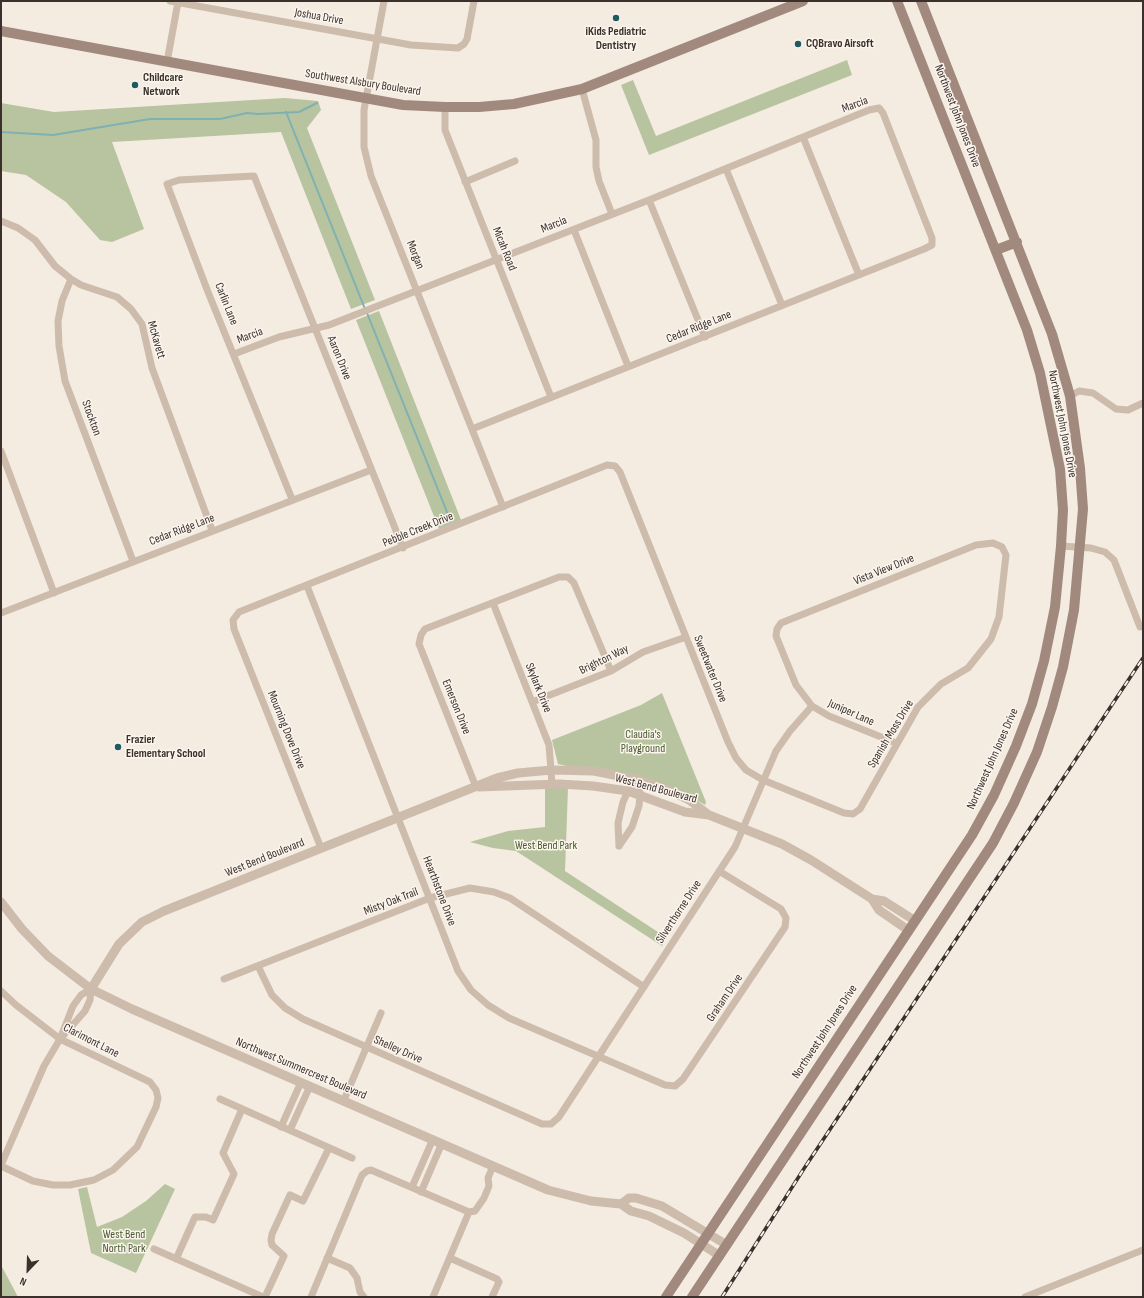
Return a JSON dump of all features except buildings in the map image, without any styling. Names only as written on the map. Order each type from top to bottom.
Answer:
[{"type":"main road","name":"Southwest Alsbury Boulevard","points":[[1,31],[403,105],[445,107],[514,104],[582,89],[803,1]]},
{"type":"main road","name":"Northwest John Jones Drive","points":[[666,1297],[709,1234],[914,920],[972,835],[994,796],[1016,746],[1032,704],[1044,661],[1055,607],[1061,546],[1062,510],[1060,469],[1049,410],[1027,330],[897,1]]},
{"type":"main road","name":"Northwest John Jones Drive","points":[[692,1297],[993,843],[1014,804],[1037,752],[1063,667],[1074,610],[1083,509],[1080,468],[1070,396],[1052,334],[921,1]]},
{"type":"main road","points":[[996,250],[1017,242]]},
{"type":"street","name":"Joshua Drive","points":[[170,1],[411,45],[458,48],[464,44],[467,39],[474,1]]},
{"type":"street","name":"Morgan","points":[[384,1],[366,98],[363,126],[364,147],[371,176],[503,507]]},
{"type":"street","points":[[167,62],[178,2]]},
{"type":"street","points":[[582,89],[596,140],[596,167],[599,181],[612,214]]},
{"type":"street","name":"Micah Road","points":[[445,107],[445,130],[551,397]]},
{"type":"street","name":"Marcia","points":[[234,354],[279,337],[315,329],[356,315],[574,230],[869,110],[879,108],[883,113],[921,208],[932,238],[932,245]]},
{"type":"street","points":[[803,137],[859,275]]},
{"type":"street","points":[[465,182],[514,161]]},
{"type":"street","points":[[726,169],[782,306]]},
{"type":"street","name":"Aaron Drive","points":[[167,184],[179,180],[254,176],[402,548]]},
{"type":"street","name":"Carlin Lane","points":[[167,184],[208,292],[292,499]]},
{"type":"street","points":[[649,200],[705,337]]},
{"type":"street","name":"McKavett","points":[[1,221],[18,228],[35,240],[56,266],[71,279],[81,285],[117,297],[131,309],[142,324],[152,368],[212,530]]},
{"type":"street","points":[[574,230],[628,366]]},
{"type":"street","name":"Cedar Ridge Lane","points":[[472,429],[924,250],[932,245]]},
{"type":"street","name":"Stockton","points":[[71,279],[62,301],[58,321],[58,346],[65,381],[133,561]]},
{"type":"street","points":[[1070,396],[1079,391],[1093,394],[1116,409],[1128,410],[1143,403]]},
{"type":"street","points":[[1,451],[54,593]]},
{"type":"street","name":"Pebble Creek Drive","points":[[233,620],[238,612],[307,586],[607,465],[615,466]]},
{"type":"street","name":"Sweetwater Drive","points":[[615,466],[620,472],[728,742],[736,758],[746,770],[763,780],[844,814],[853,814]]},
{"type":"street","name":"Cedar Ridge Lane","points":[[1,613],[292,499],[371,470]]},
{"type":"street","name":"Vista View Drive","points":[[777,629],[781,623],[976,545],[993,543],[1002,547]]},
{"type":"street","points":[[1061,546],[1080,547],[1105,552],[1114,560],[1140,627]]},
{"type":"street","name":"Spanish Moss Drive","points":[[853,814],[860,809],[896,743],[918,707],[941,684],[968,668],[991,639],[999,617],[1006,556],[1002,547]]},
{"type":"street","points":[[493,603],[559,577],[568,577],[574,582],[610,672]]},
{"type":"street","name":"Hearthstone Drive","points":[[307,586],[458,971],[471,990],[488,1005],[509,1018],[665,1085],[675,1086]]},
{"type":"street","name":"Emerson Drive","points":[[476,787],[419,644],[420,635],[426,629],[493,603]]},
{"type":"street","name":"Skylark Drive","points":[[493,603],[549,745],[552,784]]},
{"type":"street","name":"Mourning Dove Drive","points":[[233,620],[237,636],[321,848]]},
{"type":"street","name":"Juniper Lane","points":[[777,629],[776,636],[796,685],[812,706],[829,716],[896,743]]},
{"type":"street","name":"Brighton Way","points":[[532,702],[610,672],[643,652],[686,637]]},
{"type":"street","name":"Silverthorne Drive","points":[[551,1124],[559,1117],[735,847],[776,751],[790,731],[812,706]]},
{"type":"street","name":"West Bend Boulevard","points":[[1,1166],[44,1066],[60,1039],[73,1006],[81,995],[91,988],[119,944],[142,922],[164,911],[508,775],[552,770],[594,771],[639,780],[666,789],[690,800],[709,815]]},
{"type":"street","points":[[639,780],[640,796],[632,827],[619,846],[618,823],[628,791],[639,780]]},
{"type":"street","name":"West Bend Boulevard","points":[[476,787],[498,788],[552,784],[593,786],[628,791],[685,812],[709,815],[782,844],[811,860],[872,899],[884,902],[914,920]]},
{"type":"street","name":"Graham Drive","points":[[675,1086],[683,1080],[785,927],[786,918],[781,910],[719,871]]},
{"type":"street","name":"Misty Oak Trail","points":[[224,979],[430,898],[470,888],[494,892],[510,898],[644,987]]},
{"type":"street","name":"West Bend Boulevard","points":[[872,899],[879,910],[908,930]]},
{"type":"street","name":"Northwest Summercrest Boulevard","points":[[1,902],[22,929],[48,956],[91,988],[132,1009],[548,1190],[591,1201],[621,1204],[631,1211],[649,1216],[684,1233],[720,1256]]},
{"type":"street","name":"Shelley Drive","points":[[258,966],[272,995],[285,1008],[303,1019],[366,1048],[542,1124],[551,1124]]},
{"type":"street","name":"West Bend Boulevard","points":[[60,1039],[85,1011],[90,1000],[91,988]]},
{"type":"street","name":"Clarimont Lane","points":[[1,991],[16,1005],[60,1039],[150,1082],[156,1090],[158,1098],[156,1107],[137,1147],[113,1170],[94,1180],[70,1185],[53,1185],[33,1181],[1,1166]]},
{"type":"street","points":[[344,1100],[381,1013]]},
{"type":"street","points":[[281,1127],[301,1082]]},
{"type":"street","points":[[290,1130],[310,1086]]},
{"type":"street","points":[[220,1099],[352,1158]]},
{"type":"street","points":[[176,1259],[195,1217],[213,1220],[234,1174],[223,1154],[242,1109]]},
{"type":"street","points":[[412,1187],[433,1139]]},
{"type":"street","points":[[421,1192],[442,1144]]},
{"type":"street","points":[[154,1249],[264,1297],[284,1256],[272,1245],[272,1234],[290,1195],[303,1201],[329,1148]]},
{"type":"street","points":[[311,1297],[362,1175],[367,1171],[371,1170],[469,1212],[475,1211],[484,1198],[489,1186],[488,1178],[493,1166]]},
{"type":"street","name":"Northwest Summercrest Boulevard","points":[[621,1204],[629,1198],[648,1201],[676,1214],[727,1245]]},
{"type":"street","points":[[433,1297],[469,1212]]},
{"type":"street","points":[[1026,1297],[1143,1250]]},
{"type":"street","points":[[327,1258],[350,1268],[356,1278],[360,1292],[364,1297]]},
{"type":"street","points":[[450,1258],[497,1279],[499,1282],[492,1297]]},
{"type":"green space","points":[[847,60],[852,75],[649,155],[621,85],[633,80],[656,136]]},
{"type":"green space","points":[[285,98],[318,101],[321,110],[307,128],[375,300],[351,309],[281,132],[112,142],[144,229],[112,242],[100,240],[66,202],[26,175],[1,171],[1,103],[54,112]]},
{"type":"green space","points":[[379,311],[461,520],[439,529],[356,320]]},
{"type":"green space","name":"Claudia's Playground","points":[[662,693],[706,802],[705,805],[686,794],[558,764],[552,740],[641,705]]},
{"type":"green space","name":"West Bend Park","points":[[545,788],[568,788],[565,871],[667,938],[662,946],[516,851],[493,848],[470,842],[508,831],[545,827]]},
{"type":"green space","name":"West Bend North Park","points":[[165,1184],[175,1189],[136,1273],[91,1253],[78,1189],[87,1187],[97,1227],[122,1217],[146,1201]]},
{"type":"green space","points":[[1,1265],[18,1297],[1,1297]]},
{"type":"waterway","points":[[1,132],[53,135],[150,119],[220,119],[247,113],[258,114],[299,112],[317,103]]},
{"type":"waterway","points":[[286,112],[365,309]]},
{"type":"waterway","points":[[367,313],[447,512]]},
{"type":"railway","points":[[722,1297],[805,1167],[1143,658]]},
{"type":"place","name":"iKids Pediatric Dentistry","points":[[616,18]]},
{"type":"place","name":"CQBravo Airsoft","points":[[798,44]]},
{"type":"place","name":"Childcare Network","points":[[135,85]]},
{"type":"place","name":"Frazier Elementary School","points":[[118,747]]}]
